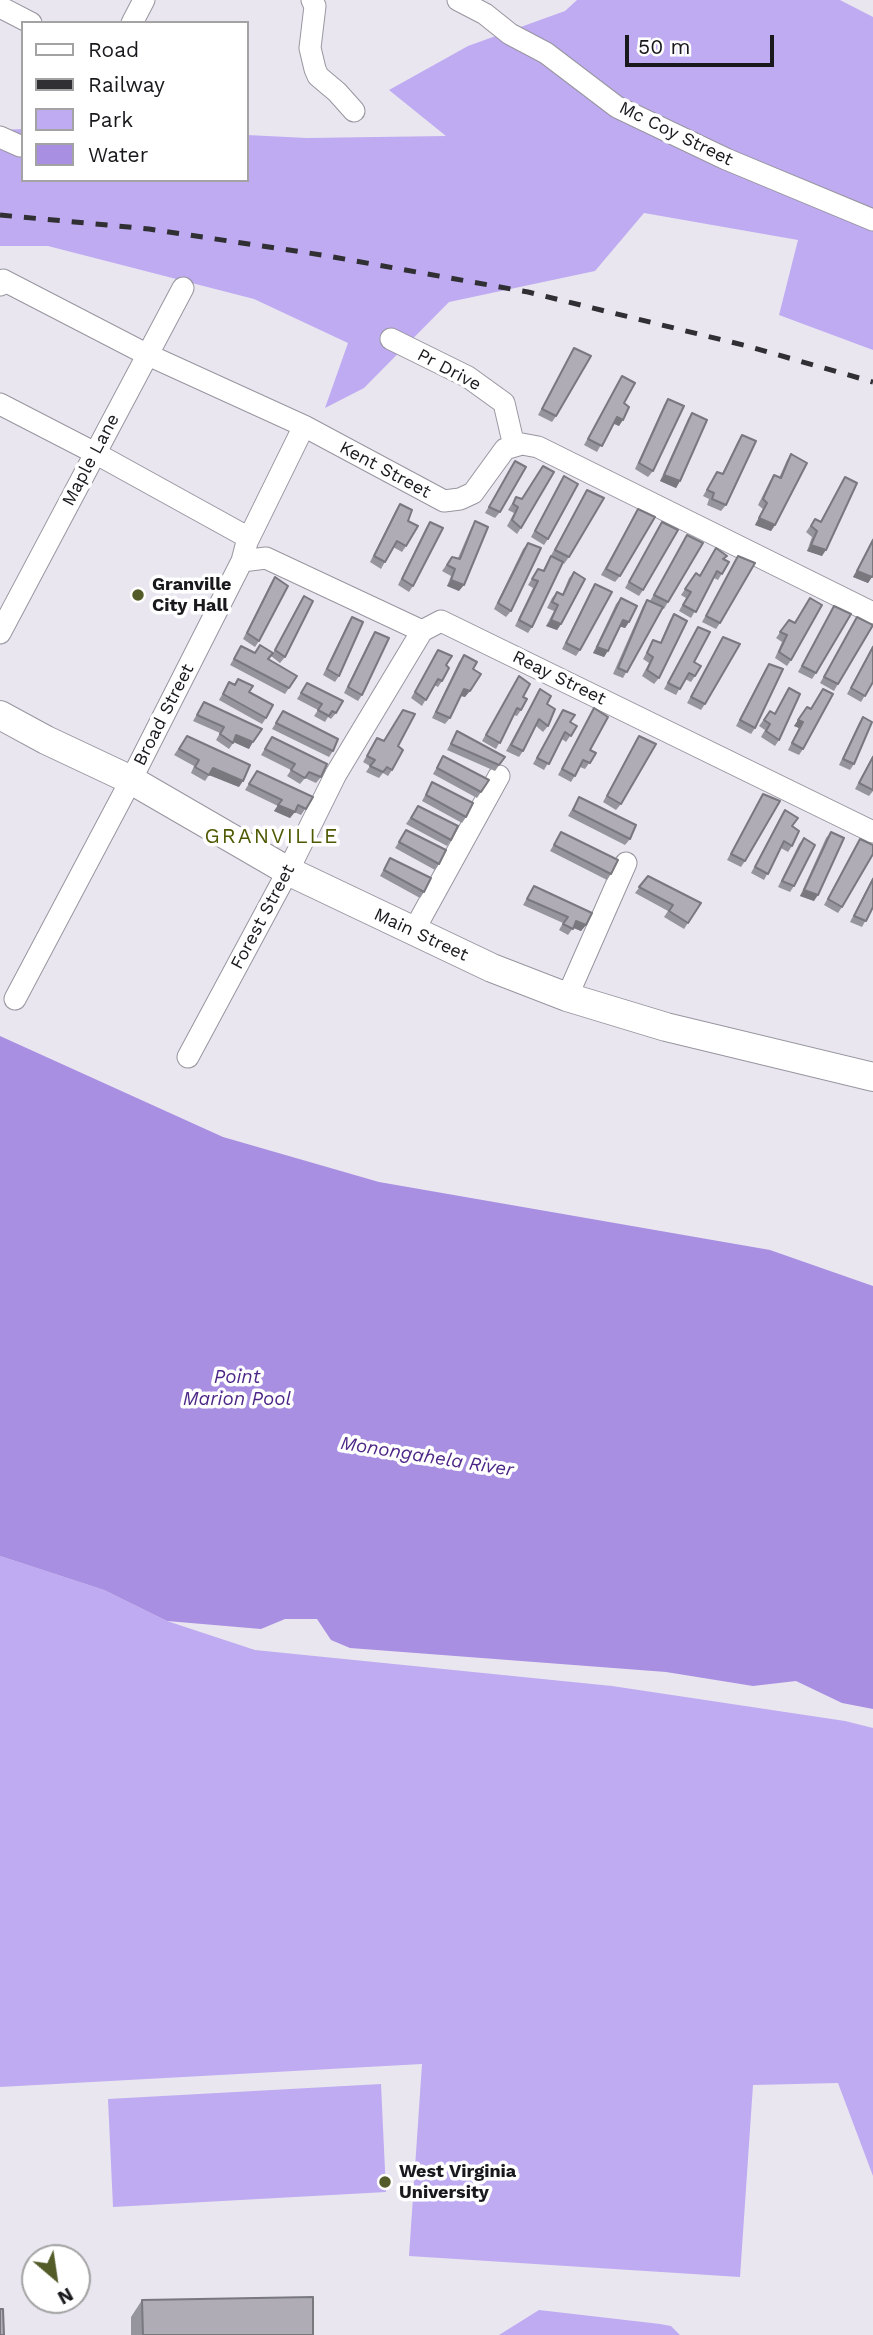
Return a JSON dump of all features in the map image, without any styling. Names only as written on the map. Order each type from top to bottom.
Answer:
[{"type":"main road","name":"Main Street","points":[[0,715],[131,780],[288,871],[492,968],[567,997],[666,1027],[873,1076]]},
{"type":"street","points":[[133,21],[144,0]]},
{"type":"street","points":[[312,0],[315,6],[310,48],[315,69],[318,76],[354,111]]},
{"type":"street","name":"Mc Coy Street","points":[[458,0],[485,14],[510,34],[546,53],[617,107],[726,159],[873,220]]},
{"type":"street","points":[[0,7],[27,21]]},
{"type":"street","points":[[0,137],[20,146]]},
{"type":"street","name":"Kent Street","points":[[0,285],[2,279],[146,354],[304,426],[444,500],[460,499],[473,493],[505,449],[514,446]]},
{"type":"street","name":"Maple Lane","points":[[0,633],[183,288]]},
{"type":"street","name":"Pr Drive","points":[[391,339],[468,377],[504,403],[514,446]]},
{"type":"street","points":[[0,404],[249,538]]},
{"type":"street","name":"Broad Street","points":[[15,999],[131,780],[242,561],[249,538],[304,426]]},
{"type":"street","points":[[514,446],[522,444],[538,447],[873,613]]},
{"type":"street","points":[[242,561],[265,558],[422,631]]},
{"type":"street","name":"Reay Street","points":[[422,631],[441,621],[873,832]]},
{"type":"street","name":"Forest Street","points":[[188,1056],[288,871],[336,774],[422,631]]},
{"type":"street","points":[[413,932],[499,776]]},
{"type":"street","points":[[567,997],[626,863]]},
{"type":"green space","points":[[577,0],[840,0],[873,17],[873,350],[779,315],[798,240],[644,213],[595,271],[449,302],[364,388],[325,408],[348,343],[254,299],[48,246],[0,246],[0,130],[21,129],[21,182],[248,182],[248,135],[307,138],[446,136],[389,90],[468,46],[565,11]]},
{"type":"green space","points":[[0,1556],[104,1590],[167,1621],[255,1650],[612,1686],[845,1721],[873,1728],[873,2176],[838,2083],[753,2085],[740,2277],[409,2256],[422,2064],[0,2087]]},
{"type":"green space","points":[[381,2084],[386,2192],[113,2207],[108,2099]]},
{"type":"green space","points":[[539,2310],[660,2324],[671,2326],[680,2335],[499,2335]]},
{"type":"water","name":"Point Marion Pool","points":[[0,1036],[223,1137],[379,1182],[770,1250],[873,1286],[873,1709],[842,1703],[796,1681],[753,1686],[666,1672],[350,1648],[331,1640],[317,1619],[285,1619],[261,1629],[167,1621],[104,1590],[0,1556]]},
{"type":"building","points":[[574,348],[591,356],[556,416],[542,409]]},
{"type":"building","points":[[622,376],[635,383],[624,403],[629,407],[623,420],[617,417],[602,446],[588,439]]},
{"type":"building","points":[[668,399],[684,406],[653,471],[639,463]]},
{"type":"building","points":[[692,413],[707,420],[680,481],[664,475]]},
{"type":"building","points":[[742,435],[756,441],[726,505],[712,499],[714,493],[707,490],[717,472],[723,474]]},
{"type":"building","points":[[791,454],[807,463],[775,525],[759,518],[767,503],[763,499],[774,475],[781,478]]},
{"type":"building","points":[[515,461],[526,467],[500,512],[489,507]]},
{"type":"building","points":[[543,466],[554,472],[521,528],[512,520],[518,507],[513,504],[516,497],[522,499]]},
{"type":"building","points":[[564,476],[578,484],[548,539],[535,531]]},
{"type":"building","points":[[845,477],[857,483],[826,550],[811,545],[817,531],[811,526],[815,519],[821,522]]},
{"type":"building","points":[[587,490],[604,498],[569,557],[555,550]]},
{"type":"building","points":[[400,504],[412,510],[408,521],[418,526],[406,546],[397,541],[385,562],[374,556]]},
{"type":"building","points":[[638,509],[655,517],[620,576],[606,569]]},
{"type":"building","points":[[475,521],[488,527],[464,585],[451,580],[455,569],[447,565],[452,557],[460,559]]},
{"type":"building","points":[[430,522],[443,528],[413,586],[402,579]]},
{"type":"building","points":[[662,522],[678,530],[643,590],[629,582]]},
{"type":"building","points":[[687,535],[703,543],[668,602],[654,595]]},
{"type":"building","points":[[873,540],[873,575],[872,577],[857,571]]},
{"type":"building","points":[[528,543],[541,548],[511,611],[498,603]]},
{"type":"building","points":[[716,548],[727,556],[723,559],[729,562],[722,574],[717,571],[696,612],[683,605],[691,592],[685,589],[696,573],[700,576]]},
{"type":"building","points":[[551,556],[563,562],[532,627],[519,620],[538,581],[532,579],[538,569],[544,571]]},
{"type":"building","points":[[738,556],[755,563],[720,623],[706,616]]},
{"type":"building","points":[[574,572],[585,579],[561,624],[551,620],[558,605],[552,602],[557,592],[563,595]]},
{"type":"building","points":[[275,577],[288,586],[259,641],[247,633]]},
{"type":"building","points":[[595,584],[612,592],[580,650],[566,643]]},
{"type":"building","points":[[304,596],[313,601],[285,657],[275,650]]},
{"type":"building","points":[[621,598],[637,606],[629,622],[623,620],[608,651],[597,647]]},
{"type":"building","points":[[810,598],[822,605],[791,660],[779,652],[787,635],[780,632],[789,620],[795,623]]},
{"type":"building","points":[[647,600],[663,607],[627,672],[618,668]]},
{"type":"building","points":[[834,606],[851,614],[816,673],[802,666]]},
{"type":"building","points":[[674,614],[687,621],[659,678],[647,670],[653,657],[647,653],[653,640],[661,643]]},
{"type":"building","points":[[352,617],[363,622],[339,676],[327,669]]},
{"type":"building","points":[[857,617],[873,625],[838,684],[824,677]]},
{"type":"building","points":[[698,627],[710,632],[694,662],[701,666],[695,676],[689,673],[680,689],[668,683]]},
{"type":"building","points":[[375,632],[389,638],[362,695],[348,687]]},
{"type":"building","points":[[723,637],[740,644],[705,704],[691,697]]},
{"type":"building","points":[[260,645],[273,653],[268,659],[297,676],[289,688],[234,659],[241,646],[255,653]]},
{"type":"building","points":[[873,647],[873,682],[865,696],[851,688]]},
{"type":"building","points":[[438,650],[452,656],[446,665],[449,668],[442,681],[438,679],[426,700],[415,692]]},
{"type":"building","points":[[464,655],[477,662],[473,669],[481,674],[470,691],[464,689],[450,718],[436,712]]},
{"type":"building","points":[[769,664],[783,669],[755,728],[740,720]]},
{"type":"building","points":[[519,676],[530,684],[523,697],[527,699],[521,710],[517,708],[500,743],[486,735]]},
{"type":"building","points":[[238,679],[253,686],[249,692],[273,705],[266,718],[223,694],[229,682],[235,685]]},
{"type":"building","points":[[307,683],[343,701],[336,713],[332,711],[329,716],[318,710],[322,704],[301,693]]},
{"type":"building","points":[[789,688],[800,694],[779,740],[766,731],[770,724],[764,720],[770,711],[775,714]]},
{"type":"building","points":[[540,689],[551,696],[547,704],[555,709],[548,726],[539,719],[523,751],[511,745]]},
{"type":"building","points":[[823,689],[833,694],[803,749],[792,743],[803,722],[798,720],[807,707],[811,709]]},
{"type":"building","points":[[204,702],[262,729],[253,742],[236,735],[233,743],[220,734],[224,727],[197,715]]},
{"type":"building","points":[[594,708],[608,717],[590,750],[596,753],[590,763],[583,760],[575,776],[562,769]]},
{"type":"building","points":[[403,710],[415,714],[398,746],[403,750],[392,770],[387,767],[383,772],[370,766],[375,760],[367,756],[377,738],[384,741]]},
{"type":"building","points":[[563,710],[575,715],[570,722],[577,726],[571,736],[565,732],[549,764],[537,758]]},
{"type":"building","points":[[283,711],[338,739],[333,751],[276,723]]},
{"type":"building","points":[[863,717],[872,722],[854,764],[843,759]]},
{"type":"building","points":[[457,731],[505,757],[499,765],[451,744]]},
{"type":"building","points":[[187,736],[250,765],[243,781],[213,768],[209,775],[195,767],[199,760],[179,749]]},
{"type":"building","points":[[639,736],[656,744],[621,804],[607,796]]},
{"type":"building","points":[[272,737],[327,764],[321,777],[309,772],[305,778],[291,770],[295,764],[265,749]]},
{"type":"building","points":[[443,756],[489,780],[481,792],[437,768]]},
{"type":"building","points":[[873,757],[873,790],[859,783]]},
{"type":"building","points":[[257,771],[313,797],[306,809],[298,805],[295,812],[278,805],[282,800],[249,784]]},
{"type":"building","points":[[432,782],[473,803],[466,817],[426,795]]},
{"type":"building","points":[[763,794],[780,801],[745,861],[731,854]]},
{"type":"building","points":[[579,797],[636,825],[630,839],[573,810]]},
{"type":"building","points":[[418,806],[458,826],[451,840],[411,818]]},
{"type":"building","points":[[785,810],[798,818],[792,826],[799,831],[792,846],[784,841],[768,874],[755,867]]},
{"type":"building","points":[[406,830],[446,850],[439,864],[399,842]]},
{"type":"building","points":[[561,832],[618,860],[611,874],[554,845]]},
{"type":"building","points":[[831,832],[844,838],[818,895],[804,890]]},
{"type":"building","points":[[804,838],[815,845],[794,886],[782,881]]},
{"type":"building","points":[[860,839],[873,845],[873,854],[842,907],[828,899]]},
{"type":"building","points":[[390,858],[431,878],[424,892],[384,870]]},
{"type":"building","points":[[648,876],[701,903],[688,923],[669,911],[673,905],[639,887]]},
{"type":"building","points":[[873,879],[873,907],[866,921],[854,916]]},
{"type":"building","points":[[534,886],[592,913],[586,925],[576,921],[573,929],[563,924],[568,917],[527,899]]},
{"type":"building","points":[[313,2297],[313,2335],[143,2335],[142,2300]]},
{"type":"building","points":[[0,2309],[3,2309],[4,2335],[0,2335]]},
{"type":"railway","points":[[0,215],[149,229],[322,255],[528,292],[747,346],[873,382]]},
{"type":"place","name":"Granville City Hall","points":[[138,595]]},
{"type":"place","name":"West Virginia University","points":[[385,2182]]},
{"type":"district","name":"GRANVILLE","points":[[272,837]]},
{"type":"water label","name":"Monongahela River","points":[[427,1457]]}]
